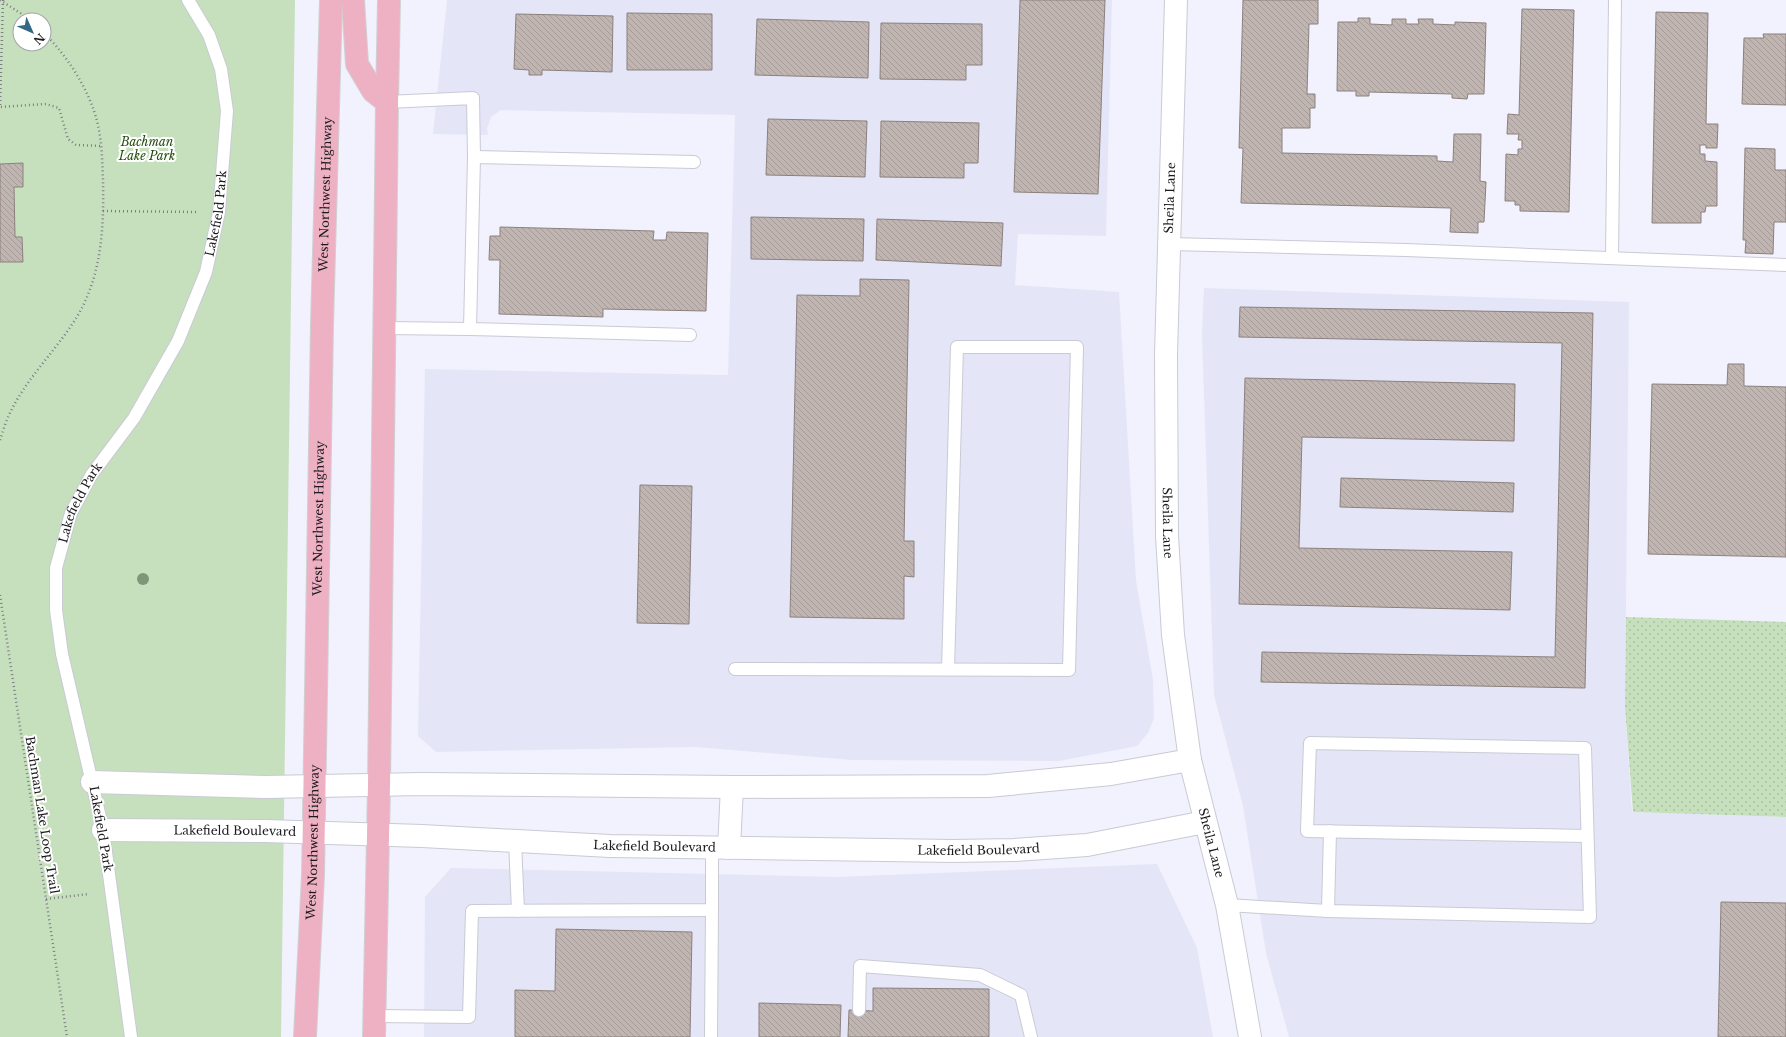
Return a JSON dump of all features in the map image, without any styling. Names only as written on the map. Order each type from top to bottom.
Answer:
[{"type":"main road","name":"West Northwest Highway","points":[[305,1037],[314,833],[322,324],[331,0]]},
{"type":"main road","points":[[353,0],[357,64],[373,91],[387,102]]},
{"type":"main road","points":[[374,1037],[379,785],[389,0]]},
{"type":"street","name":"Sheila Lane","points":[[1176,0],[1166,355],[1167,536],[1173,635],[1190,760],[1227,905],[1250,1037]]},
{"type":"street","points":[[92,782],[266,787],[430,784],[732,787],[988,786],[1111,774],[1190,760]]},
{"type":"street","points":[[720,848],[732,787]]},
{"type":"street","name":"Lakefield Boulevard","points":[[103,830],[378,835],[610,846],[953,852],[1087,845],[1205,822]]},
{"type":"lane","name":"Lakefield Park","points":[[131,1037],[103,830],[62,654],[56,610],[56,568],[71,513],[92,474],[134,418],[178,341],[206,272],[219,212],[227,111],[222,76],[209,34],[188,0]]},
{"type":"lane","points":[[1612,258],[1615,0]]},
{"type":"lane","points":[[387,102],[473,98],[474,157],[470,329]]},
{"type":"lane","points":[[474,157],[694,162]]},
{"type":"lane","points":[[1169,244],[1406,250],[1786,265]]},
{"type":"lane","points":[[384,328],[690,335]]},
{"type":"lane","points":[[735,669],[948,670],[1069,670],[1077,348],[957,347],[948,670]]},
{"type":"lane","points":[[1227,905],[1328,911],[1590,917],[1588,836],[1585,748],[1310,743],[1307,831],[1588,836]]},
{"type":"lane","points":[[1328,911],[1330,831]]},
{"type":"lane","points":[[515,841],[518,911]]},
{"type":"lane","points":[[711,1037],[712,910],[720,848]]},
{"type":"lane","points":[[375,1016],[469,1017],[472,911],[712,910]]},
{"type":"lane","points":[[859,1010],[860,966],[980,974],[1021,995],[1031,1037]]},
{"type":"path","points":[[2,0],[19,12]]},
{"type":"path","points":[[2,0],[0,107],[46,104],[59,108],[68,139],[76,145],[102,146]]},
{"type":"path","points":[[0,440],[9,415],[25,387],[74,320],[93,283],[100,251],[104,211],[102,146],[94,111],[82,83],[70,62],[52,42]]},
{"type":"path","points":[[104,211],[219,212]]},
{"type":"path","name":"Bachman Lake Loop Trail","points":[[0,595],[67,1037]]},
{"type":"path","points":[[46,899],[111,891]]},
{"type":"shaded area","points":[[447,0],[1112,0],[1106,236],[1018,234],[1015,285],[1119,292],[1136,580],[1153,680],[1154,718],[1148,733],[1137,746],[1059,761],[852,760],[696,747],[436,752],[418,736],[425,369],[728,375],[735,115],[501,110],[491,117],[487,128],[488,135],[433,134]]},
{"type":"shaded area","points":[[1204,288],[1629,302],[1625,707],[1632,812],[1786,817],[1786,1037],[1289,1037],[1266,953],[1243,806],[1214,695],[1202,334]]},
{"type":"shaded area","points":[[1157,864],[1197,948],[1213,1037],[424,1037],[425,897],[451,868],[838,877]]},
{"type":"green space","name":"Bachman Lake Park","points":[[0,0],[295,0],[281,1037],[0,1037]]},
{"type":"green space","points":[[1626,617],[1786,622],[1786,817],[1633,812],[1625,707]]},
{"type":"building","points":[[1020,0],[1105,0],[1098,194],[1014,192]]},
{"type":"building","points":[[1243,0],[1318,0],[1318,24],[1309,24],[1307,94],[1315,94],[1315,108],[1310,108],[1310,128],[1282,128],[1282,153],[1437,156],[1437,161],[1453,162],[1454,134],[1481,134],[1480,181],[1486,182],[1484,222],[1478,222],[1478,233],[1450,232],[1451,208],[1241,203],[1243,148],[1239,148]]},
{"type":"building","points":[[1522,9],[1574,10],[1569,212],[1520,211],[1520,205],[1515,205],[1515,201],[1505,201],[1506,154],[1518,155],[1518,149],[1522,149],[1522,140],[1518,140],[1519,134],[1507,134],[1508,114],[1519,115]]},
{"type":"building","points":[[1656,12],[1708,13],[1706,124],[1718,124],[1717,148],[1706,148],[1706,145],[1700,145],[1700,154],[1705,154],[1705,161],[1717,162],[1717,206],[1706,206],[1705,212],[1701,212],[1701,223],[1652,223]]},
{"type":"building","points":[[627,13],[712,14],[712,70],[627,70]]},
{"type":"building","points":[[516,14],[613,16],[612,72],[542,70],[542,75],[529,75],[529,70],[514,69]]},
{"type":"building","points":[[1358,18],[1370,18],[1370,24],[1392,25],[1392,19],[1406,19],[1406,24],[1419,24],[1418,19],[1433,19],[1433,24],[1455,25],[1455,22],[1486,23],[1484,94],[1468,94],[1467,99],[1452,98],[1452,94],[1369,92],[1369,96],[1356,96],[1356,91],[1337,91],[1338,22],[1358,22]]},
{"type":"building","points":[[757,19],[869,22],[868,78],[755,75]]},
{"type":"building","points":[[881,23],[982,24],[982,65],[966,65],[966,80],[880,79]]},
{"type":"building","points":[[1763,34],[1786,34],[1786,105],[1742,104],[1744,38],[1764,38]]},
{"type":"building","points":[[768,119],[867,121],[865,177],[766,175]]},
{"type":"building","points":[[881,121],[979,123],[978,163],[964,163],[964,178],[880,177]]},
{"type":"building","points":[[1745,148],[1775,149],[1775,170],[1786,170],[1786,222],[1774,222],[1773,254],[1745,253],[1746,240],[1743,240]]},
{"type":"building","points":[[23,163],[23,187],[14,187],[15,237],[22,237],[23,262],[0,262],[0,164]]},
{"type":"building","points":[[751,217],[864,219],[863,261],[751,259]]},
{"type":"building","points":[[877,219],[1003,223],[1001,266],[876,260]]},
{"type":"building","points":[[500,227],[654,231],[653,240],[666,240],[667,232],[708,233],[706,311],[603,309],[603,317],[499,314],[500,260],[489,260],[490,236],[500,236]]},
{"type":"building","points":[[860,279],[909,280],[904,541],[914,541],[914,577],[904,576],[904,619],[790,617],[797,295],[860,296]]},
{"type":"building","points":[[1240,307],[1593,313],[1585,688],[1261,682],[1262,652],[1555,657],[1562,343],[1239,337]]},
{"type":"building","points":[[1728,364],[1744,364],[1744,386],[1786,387],[1786,557],[1648,554],[1652,384],[1727,385]]},
{"type":"building","points":[[1245,378],[1515,384],[1514,441],[1302,437],[1299,548],[1512,552],[1510,610],[1239,604]]},
{"type":"building","points":[[1341,478],[1514,483],[1513,512],[1340,507]]},
{"type":"building","points":[[640,485],[692,486],[689,624],[637,623]]},
{"type":"building","points":[[1721,902],[1786,903],[1786,1037],[1718,1037]]},
{"type":"building","points":[[556,929],[692,932],[690,1037],[515,1037],[515,990],[555,991]]},
{"type":"building","points":[[873,988],[989,989],[989,1037],[848,1037],[849,1010],[873,1011]]},
{"type":"building","points":[[759,1003],[841,1005],[840,1037],[759,1037]]}]
